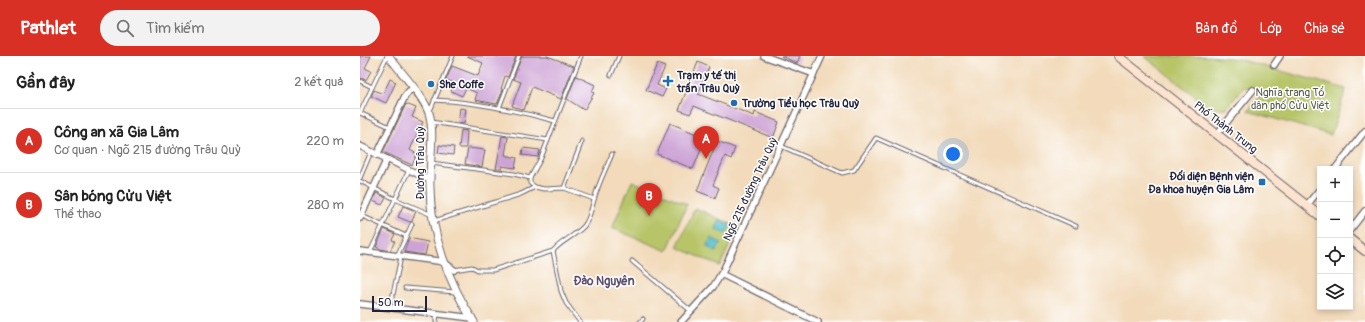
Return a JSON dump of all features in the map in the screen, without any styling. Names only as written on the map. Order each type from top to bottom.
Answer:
[{"type":"main road","name":"Phố Thành Trung","points":[[1118,56],[1317,213]]},
{"type":"main road","points":[[1353,241],[1365,251]]},
{"type":"street","name":"Đường Trâu Quỳ","points":[[388,56],[414,89],[429,113],[431,122],[430,180],[433,218],[445,263],[457,292],[473,320]]},
{"type":"street","points":[[764,56],[774,58],[814,74]]},
{"type":"street","name":"Ngõ 215 đường Trâu Quỳ","points":[[681,322],[713,287],[721,274],[822,56]]},
{"type":"street","points":[[1274,65],[1280,56]]},
{"type":"street","points":[[377,155],[405,96],[409,91],[414,89]]},
{"type":"street","points":[[1218,134],[1253,90]]},
{"type":"street","points":[[1337,166],[1365,131]]},
{"type":"street","points":[[360,146],[430,180]]},
{"type":"street","points":[[360,216],[387,159]]},
{"type":"street","points":[[1307,205],[1317,193]]},
{"type":"street","points":[[1353,226],[1365,211]]},
{"type":"street","points":[[360,251],[438,261],[445,263],[454,270]]},
{"type":"street","points":[[721,274],[818,322]]},
{"type":"street","points":[[360,304],[437,314],[456,319],[473,320]]},
{"type":"lane","points":[[388,56],[360,113],[390,127]]},
{"type":"lane","points":[[429,113],[453,56]]},
{"type":"lane","points":[[499,108],[519,56]]},
{"type":"lane","points":[[581,56],[541,158],[530,178],[530,183],[544,189],[564,188],[594,200]]},
{"type":"lane","points":[[611,75],[619,56]]},
{"type":"lane","points":[[360,81],[372,87]]},
{"type":"lane","points":[[434,100],[499,108],[556,121]]},
{"type":"lane","points":[[431,122],[548,140]]},
{"type":"lane","points":[[781,146],[842,173],[854,170],[876,138],[1076,226]]},
{"type":"lane","points":[[564,188],[582,141]]},
{"type":"lane","points":[[371,152],[360,179],[373,188],[433,218],[522,194],[535,186]]},
{"type":"lane","points":[[454,270],[472,267],[478,270],[493,270],[553,251],[558,245],[585,225],[590,216],[594,200],[612,154]]},
{"type":"lane","points":[[430,163],[514,174],[530,178]]},
{"type":"lane","points":[[370,252],[409,170]]},
{"type":"lane","points":[[360,216],[406,236]]},
{"type":"lane","points":[[390,308],[399,256],[412,224]]},
{"type":"lane","points":[[553,251],[561,291],[566,303],[580,322]]},
{"type":"lane","points":[[632,261],[691,311]]},
{"type":"lane","points":[[405,288],[457,292]]},
{"type":"lane","points":[[436,322],[437,314]]},
{"type":"lane","points":[[640,322],[643,319]]},
{"type":"green space","name":"Nghĩa trang Tổ dân phố Cửu Việt","points":[[1144,56],[1210,56],[1238,59],[1346,89],[1331,135],[1248,111],[1263,92],[1244,87],[1227,108],[1211,109]]},
{"type":"green space","points":[[632,181],[687,204],[667,251],[612,228]]},
{"type":"green space","points":[[695,208],[738,227],[720,266],[677,247]]},
{"type":"water","points":[[720,220],[730,225],[726,234],[716,229]]},
{"type":"water","points":[[711,238],[721,243],[716,252],[707,247]]},
{"type":"building","points":[[360,56],[371,56],[365,68],[371,71],[366,80],[360,78]]},
{"type":"building","points":[[467,56],[516,56],[508,77],[505,76],[501,89],[503,90],[497,104],[475,100],[477,93],[466,88],[462,96],[451,91],[455,83],[446,80],[452,66],[478,76],[483,63]]},
{"type":"building","points":[[522,56],[547,56],[574,66],[561,99],[532,87],[524,110],[512,106],[521,82],[513,79]]},
{"type":"building","points":[[781,56],[800,56],[797,63]]},
{"type":"building","points":[[698,62],[709,67],[698,94],[754,116],[755,112],[779,122],[773,138],[694,106],[690,114],[679,110]]},
{"type":"building","points":[[657,64],[665,67],[657,85],[666,89],[662,97],[646,90]]},
{"type":"building","points":[[576,76],[595,85],[592,92],[594,93],[584,110],[567,99]]},
{"type":"building","points":[[390,79],[396,82],[386,103],[371,96],[374,90],[383,94]]},
{"type":"building","points":[[406,104],[416,108],[412,117],[423,122],[410,150],[417,154],[412,165],[383,152]]},
{"type":"building","points":[[460,108],[466,109],[464,124],[458,123]]},
{"type":"building","points":[[670,123],[706,138],[693,169],[657,154]]},
{"type":"building","points":[[461,130],[467,131],[466,148],[459,148]]},
{"type":"building","points":[[502,136],[508,137],[505,155],[517,158],[515,168],[502,166],[502,169],[496,169]]},
{"type":"building","points":[[717,141],[735,148],[731,159],[725,156],[713,185],[719,188],[715,198],[697,191]]},
{"type":"building","points":[[439,145],[454,147],[453,155],[438,153]]},
{"type":"building","points":[[468,148],[485,150],[482,167],[465,164]]},
{"type":"building","points":[[523,148],[540,150],[538,157],[522,155]]},
{"type":"building","points":[[376,193],[386,198],[382,205],[373,201]]},
{"type":"building","points":[[403,206],[416,211],[412,221],[410,222],[398,217]]},
{"type":"building","points":[[384,229],[395,234],[392,240],[395,241],[390,251],[376,247]]},
{"type":"building","points":[[409,238],[428,242],[425,255],[404,252]]},
{"type":"place","name":"Trạm y tế thị trấn Trâu Quỳ","points":[[668,81]]},
{"type":"place","name":"She Coffe","points":[[431,84]]},
{"type":"place","name":"Trường Tiểu học Trâu Quỳ","points":[[734,103]]},
{"type":"place","name":"Công an xã Gia Lâm","points":[[706,159]]},
{"type":"place","name":"Đối diện Bệnh viện Đa khoa huyện Gia Lâm","points":[[1262,182]]},
{"type":"place","name":"Sân bóng Cửu Việt","points":[[649,216]]},
{"type":"district","name":"Đào Nguyên","points":[[604,281]]}]
